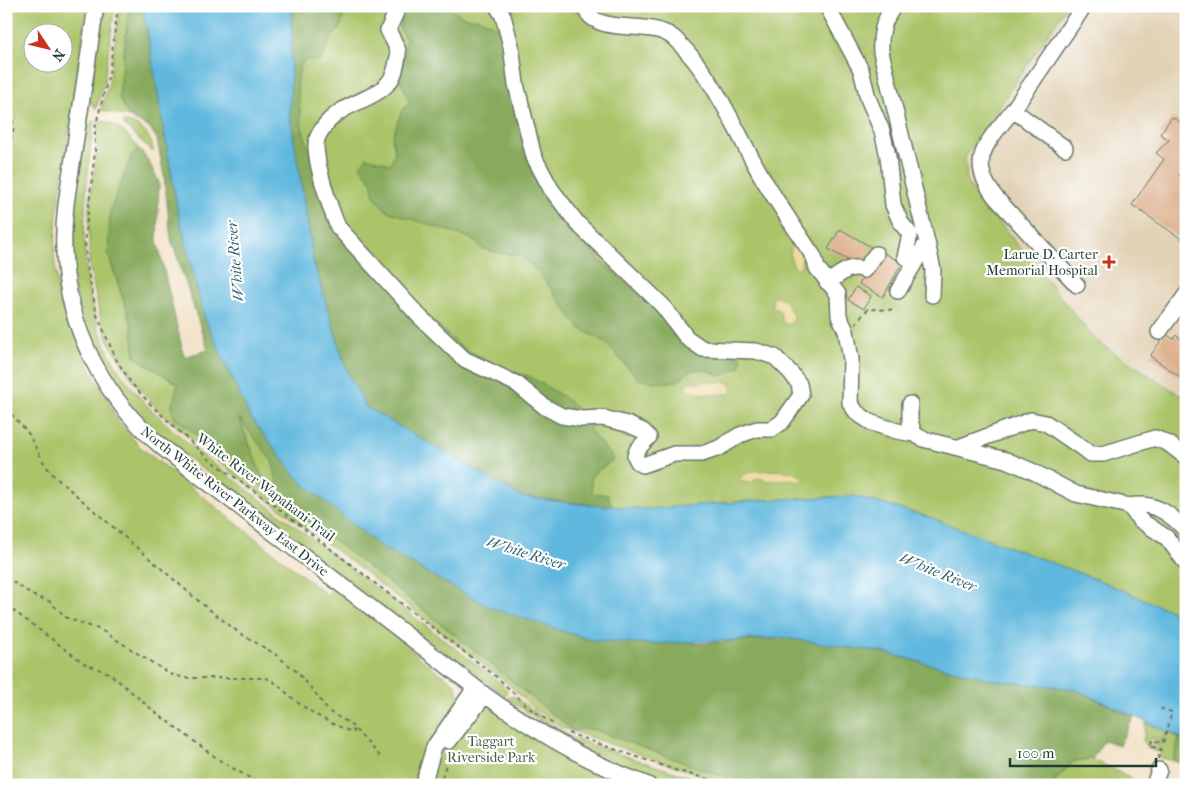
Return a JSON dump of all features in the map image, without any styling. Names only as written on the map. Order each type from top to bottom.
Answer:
[{"type":"street","name":"North White River Parkway East Drive","points":[[96,6],[67,200],[64,250],[74,312],[86,346],[100,374],[128,414],[156,443],[480,691],[529,726],[569,749],[648,785]]},
{"type":"street","points":[[399,6],[388,30],[399,53],[396,71],[388,85],[378,94],[344,107],[330,118],[320,132],[316,144],[331,212],[338,227],[418,315],[464,359],[517,384],[545,407],[562,416],[582,419],[603,418],[627,424],[643,431],[649,437],[637,450],[635,456],[638,462],[643,465],[674,454],[702,454],[719,448],[740,435],[757,429],[772,429],[782,422],[801,395],[799,384],[791,372],[775,357],[756,351],[703,349],[687,338],[662,305],[578,224],[551,189],[534,157],[516,84],[511,46],[503,16],[497,6]]},
{"type":"street","points":[[584,6],[587,15],[596,22],[638,27],[674,37],[714,88],[761,176],[827,282],[838,294],[839,316],[846,331],[851,359],[850,403],[857,412],[872,423],[896,431],[912,427]]},
{"type":"street","points":[[827,6],[862,70],[868,98],[882,131],[888,156],[893,205],[901,223],[910,234],[905,257],[918,257]]},
{"type":"street","points":[[894,6],[885,20],[881,33],[881,52],[933,270],[932,295]]},
{"type":"street","points":[[1077,285],[985,184],[980,169],[987,144],[1013,110],[1084,6]]},
{"type":"street","points":[[1013,110],[1064,148]]},
{"type":"street","points":[[898,290],[927,242]]},
{"type":"street","points":[[827,282],[846,269],[857,267],[864,270],[876,254]]},
{"type":"street","points":[[1159,332],[1186,295]]},
{"type":"street","points":[[910,404],[912,427],[923,439],[1006,460],[1076,494],[1129,506],[1141,504],[1160,509],[1186,530]]},
{"type":"street","points":[[959,447],[1031,420],[1046,423],[1091,454],[1103,454],[1156,438],[1169,444],[1186,457]]},
{"type":"street","points":[[1129,506],[1140,520],[1167,538],[1186,563]]},
{"type":"street","points":[[423,785],[434,747],[480,691]]},
{"type":"street","points":[[433,785],[447,744],[480,691]]},
{"type":"street","points":[[1154,785],[1158,766]]},
{"type":"path","name":"White River Wapahani Trail","points":[[118,6],[109,74],[94,128],[95,151],[85,238],[88,271],[97,315],[107,342],[119,366],[152,406],[209,459],[278,508],[498,678],[528,707],[555,726]]},
{"type":"path","points":[[6,116],[12,119],[14,127],[6,159]]},
{"type":"path","points":[[846,331],[868,309],[893,310]]},
{"type":"path","points":[[6,408],[28,433],[45,465],[54,476],[204,606],[238,632],[275,654],[296,671],[313,690],[328,712],[349,724],[381,757]]},
{"type":"path","points":[[6,577],[34,596],[49,601],[68,618],[101,630],[170,674],[185,678],[266,678],[273,680],[301,704],[343,730],[354,732],[349,724]]},
{"type":"path","points":[[6,605],[85,664],[109,673],[155,712],[222,762],[262,785]]},
{"type":"path","points":[[1158,766],[1161,749],[1150,746],[1152,740],[1163,743],[1172,712],[1159,708]]},
{"type":"path","points":[[565,732],[675,770],[730,785]]},
{"type":"shaded area","name":"Larue D. Carter Memorial Hospital","points":[[1067,6],[1186,6],[1186,399],[1096,341],[967,183],[965,157]]},
{"type":"green space","points":[[6,6],[87,6],[57,214],[54,255],[58,293],[86,359],[118,421],[140,447],[327,595],[333,588],[384,625],[421,659],[455,684],[459,699],[420,785],[6,785]]},
{"type":"green space","points":[[103,6],[115,6],[104,83],[96,109],[89,100]]},
{"type":"green space","points":[[120,6],[129,6],[119,98],[129,117],[101,110],[109,82]]},
{"type":"green space","points":[[129,6],[146,6],[144,12],[178,213],[205,319],[250,417],[301,482],[696,644],[784,638],[881,652],[993,680],[1075,689],[1134,717],[1119,745],[1104,740],[1092,759],[1074,761],[1051,785],[770,785],[718,775],[592,729],[572,730],[434,618],[281,499],[272,461],[239,418],[268,491],[175,418],[171,409],[178,384],[135,357],[132,325],[108,254],[110,211],[132,154],[139,149],[148,160],[159,182],[157,240],[184,357],[208,350],[171,239],[164,176],[157,139],[150,128],[129,117],[119,98]]},
{"type":"green space","points":[[292,6],[1067,6],[965,157],[967,183],[1096,341],[1186,399],[1186,617],[1098,580],[929,517],[853,496],[763,500],[649,509],[580,504],[428,416],[290,115]]},
{"type":"green space","points":[[292,6],[346,6],[340,29],[332,36],[321,61],[306,60],[300,65],[297,84],[302,127],[335,231],[460,346],[504,370],[529,376],[562,396],[577,408],[595,437],[614,459],[591,476],[592,493],[608,495],[612,507],[522,497],[366,407],[347,371],[314,264],[290,115]]},
{"type":"green space","points":[[406,6],[444,6],[466,18],[478,18],[500,28],[525,151],[532,170],[560,221],[583,238],[599,259],[658,311],[674,328],[742,358],[740,367],[721,376],[706,371],[694,370],[681,379],[671,382],[654,382],[638,379],[605,342],[579,328],[538,271],[520,255],[483,249],[470,238],[387,211],[374,196],[371,181],[360,166],[367,157],[391,164],[395,151],[392,138],[402,110],[410,103],[400,80],[406,39],[399,28]]},
{"type":"green space","points":[[94,120],[85,222],[85,256],[89,290],[97,322],[109,354],[128,383],[154,412],[202,455],[502,684],[507,691],[505,696],[463,664],[423,638],[170,444],[130,404],[113,381],[98,356],[86,330],[77,303],[72,275],[70,246],[75,187],[85,128]]},
{"type":"green space","points":[[98,120],[122,130],[139,149],[132,154],[126,173],[108,254],[132,325],[135,357],[178,384],[171,409],[267,490],[238,416],[273,447],[281,499],[434,618],[572,730],[592,729],[718,775],[770,785],[742,785],[707,777],[563,728],[532,707],[506,682],[353,563],[219,463],[158,410],[135,383],[110,344],[101,320],[89,264],[89,208],[97,149]]},
{"type":"green space","points":[[124,122],[135,125],[144,131],[151,141],[153,152],[124,125]]},
{"type":"green space","points":[[513,696],[572,738],[677,773],[722,785],[672,785],[632,770],[576,745],[507,698]]},
{"type":"green space","name":"Taggart Riverside Park","points":[[480,700],[650,785],[428,785],[434,763]]},
{"type":"green space","points":[[1146,723],[1165,731],[1162,742],[1151,738],[1149,747],[1160,750],[1159,752],[1148,749],[1143,742]]},
{"type":"green space","points":[[1167,732],[1179,738],[1173,761],[1159,757],[1162,748],[1152,745],[1153,741],[1163,744]]},
{"type":"green space","points":[[1179,738],[1186,740],[1186,765],[1173,761]]},
{"type":"green space","points":[[1092,759],[1145,785],[1051,785],[1074,761]]},
{"type":"sand","points":[[792,246],[799,249],[802,258],[801,267],[797,268],[792,261],[790,255]]},
{"type":"sand","points":[[773,296],[777,296],[785,301],[794,317],[792,323],[783,324],[780,311],[772,306]]},
{"type":"sand","points":[[689,382],[727,382],[731,384],[733,391],[731,394],[696,393],[686,389],[686,385]]},
{"type":"sand","points":[[753,471],[787,471],[804,479],[801,482],[787,479],[771,481],[757,478],[751,483],[738,481],[743,475]]},
{"type":"water","name":"White River","points":[[146,6],[292,6],[290,115],[314,264],[347,371],[366,407],[522,497],[580,504],[649,509],[763,500],[853,496],[929,517],[1098,580],[1186,617],[1186,740],[1075,689],[993,680],[881,652],[784,638],[651,644],[591,640],[491,608],[381,547],[301,482],[250,417],[205,319],[178,213],[144,12]]},
{"type":"building","points":[[1172,117],[1181,123],[1184,119],[1186,120],[1186,166],[1179,176],[1186,181],[1186,242],[1132,205],[1164,159],[1156,153],[1169,140],[1160,134]]},
{"type":"building","points":[[840,229],[871,247],[860,267],[828,249]]},
{"type":"building","points":[[879,250],[902,263],[883,297],[859,284]]},
{"type":"building","points":[[856,287],[871,296],[864,309],[848,300]]},
{"type":"building","points":[[1166,334],[1173,339],[1176,335],[1182,340],[1186,334],[1186,381],[1150,356]]},
{"type":"place","name":"Larue D. Carter Memorial Hospital","points":[[1109,262]]}]
